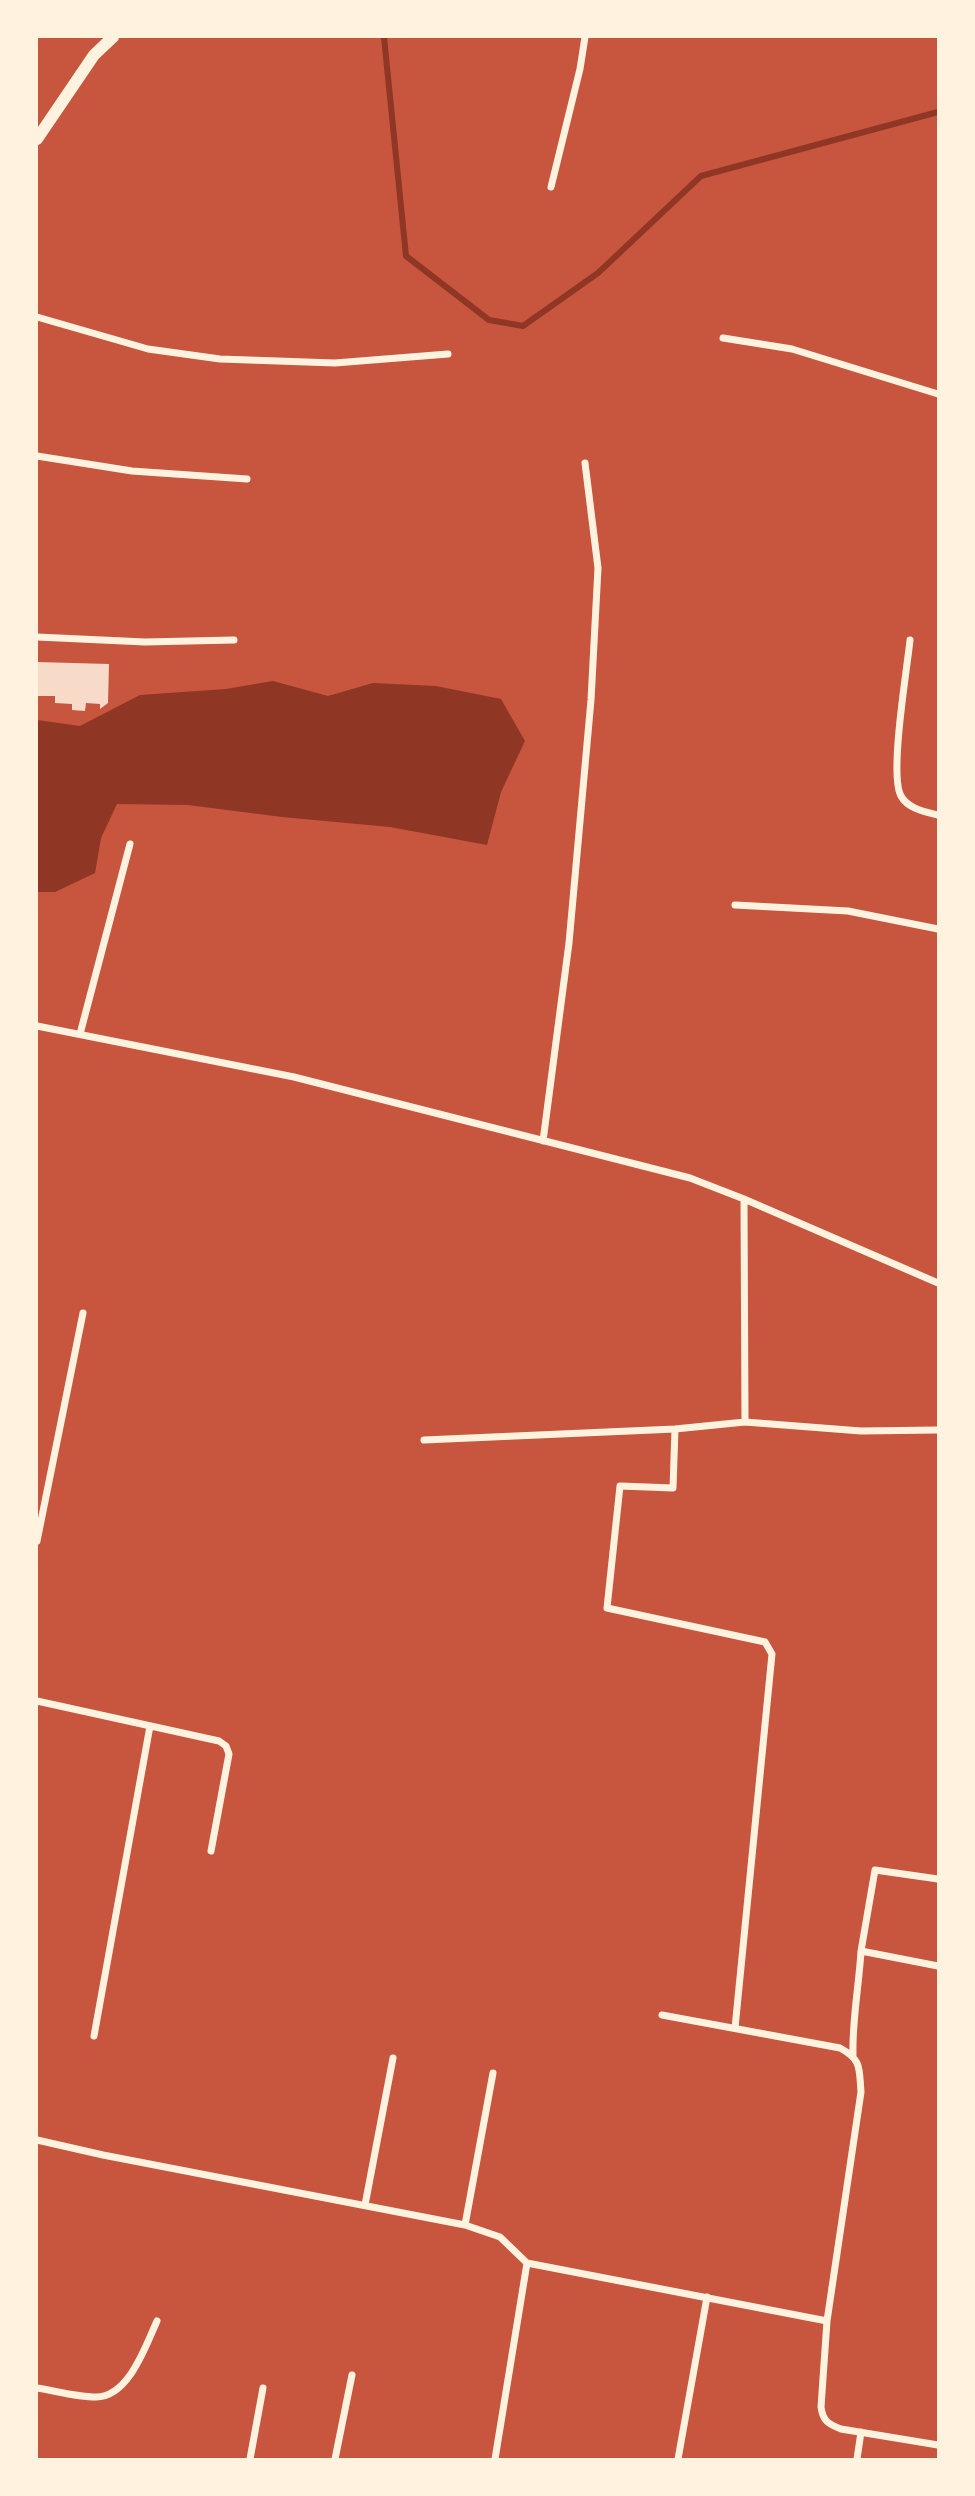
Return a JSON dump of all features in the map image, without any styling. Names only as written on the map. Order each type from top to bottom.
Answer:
[{"type":"main road","points":[[37,139],[93,55],[113,37]]},
{"type":"street","points":[[551,187],[580,69],[585,37]]},
{"type":"street","points":[[37,317],[148,349],[220,359],[335,363],[448,354]]},
{"type":"street","points":[[723,338],[792,349],[938,394]]},
{"type":"street","points":[[37,456],[132,471],[247,479]]},
{"type":"street","points":[[543,1141],[569,943],[591,700],[598,568],[585,463]]},
{"type":"street","points":[[37,637],[145,642],[234,640]]},
{"type":"street","points":[[910,640],[898,748],[897,786],[902,799],[912,807],[938,815]]},
{"type":"street","points":[[80,1034],[130,844]]},
{"type":"street","points":[[735,905],[848,911],[938,929]]},
{"type":"street","points":[[37,1026],[294,1077],[690,1178],[938,1283]]},
{"type":"street","points":[[744,1199],[745,1422]]},
{"type":"street","points":[[37,1541],[83,1313]]},
{"type":"street","points":[[424,1440],[675,1429],[745,1422],[861,1431],[938,1430]]},
{"type":"street","points":[[675,1429],[673,1489],[620,1486],[607,1608],[769,1644],[772,1654],[735,2028]]},
{"type":"street","points":[[37,1496],[47,1499]]},
{"type":"street","points":[[37,1701],[219,1741],[226,1746],[229,1755],[211,1851]]},
{"type":"street","points":[[94,2036],[150,1726]]},
{"type":"street","points":[[853,2055],[852,2030],[861,1951],[875,1871],[938,1879]]},
{"type":"street","points":[[861,1951],[938,1966]]},
{"type":"street","points":[[662,2015],[840,2048],[853,2055],[858,2063],[861,2092],[827,2320],[822,2417],[828,2424],[861,2432],[938,2445]]},
{"type":"street","points":[[365,2206],[393,2058]]},
{"type":"street","points":[[465,2225],[493,2073]]},
{"type":"street","points":[[37,2140],[465,2225],[499,2237],[527,2263],[827,2320]]},
{"type":"street","points":[[495,2459],[527,2263]]},
{"type":"street","points":[[678,2459],[707,2297]]},
{"type":"street","points":[[37,2388],[94,2397],[105,2396],[131,2376],[157,2320]]},
{"type":"street","points":[[335,2459],[352,2375]]},
{"type":"street","points":[[250,2459],[263,2388]]},
{"type":"street","points":[[857,2459],[861,2432]]},
{"type":"shaded area","points":[[273,681],[328,696],[373,683],[436,686],[501,699],[525,741],[501,792],[487,845],[390,827],[188,805],[117,804],[101,838],[95,873],[55,892],[37,892],[37,720],[80,726],[140,695],[226,689]]},
{"type":"building","points":[[37,662],[109,664],[108,703],[100,709],[100,704],[86,703],[85,711],[72,710],[72,704],[55,703],[55,696],[37,696]]},
{"type":"waterway","points":[[384,37],[406,256],[489,320],[523,326],[598,273],[701,176],[938,112]]}]
